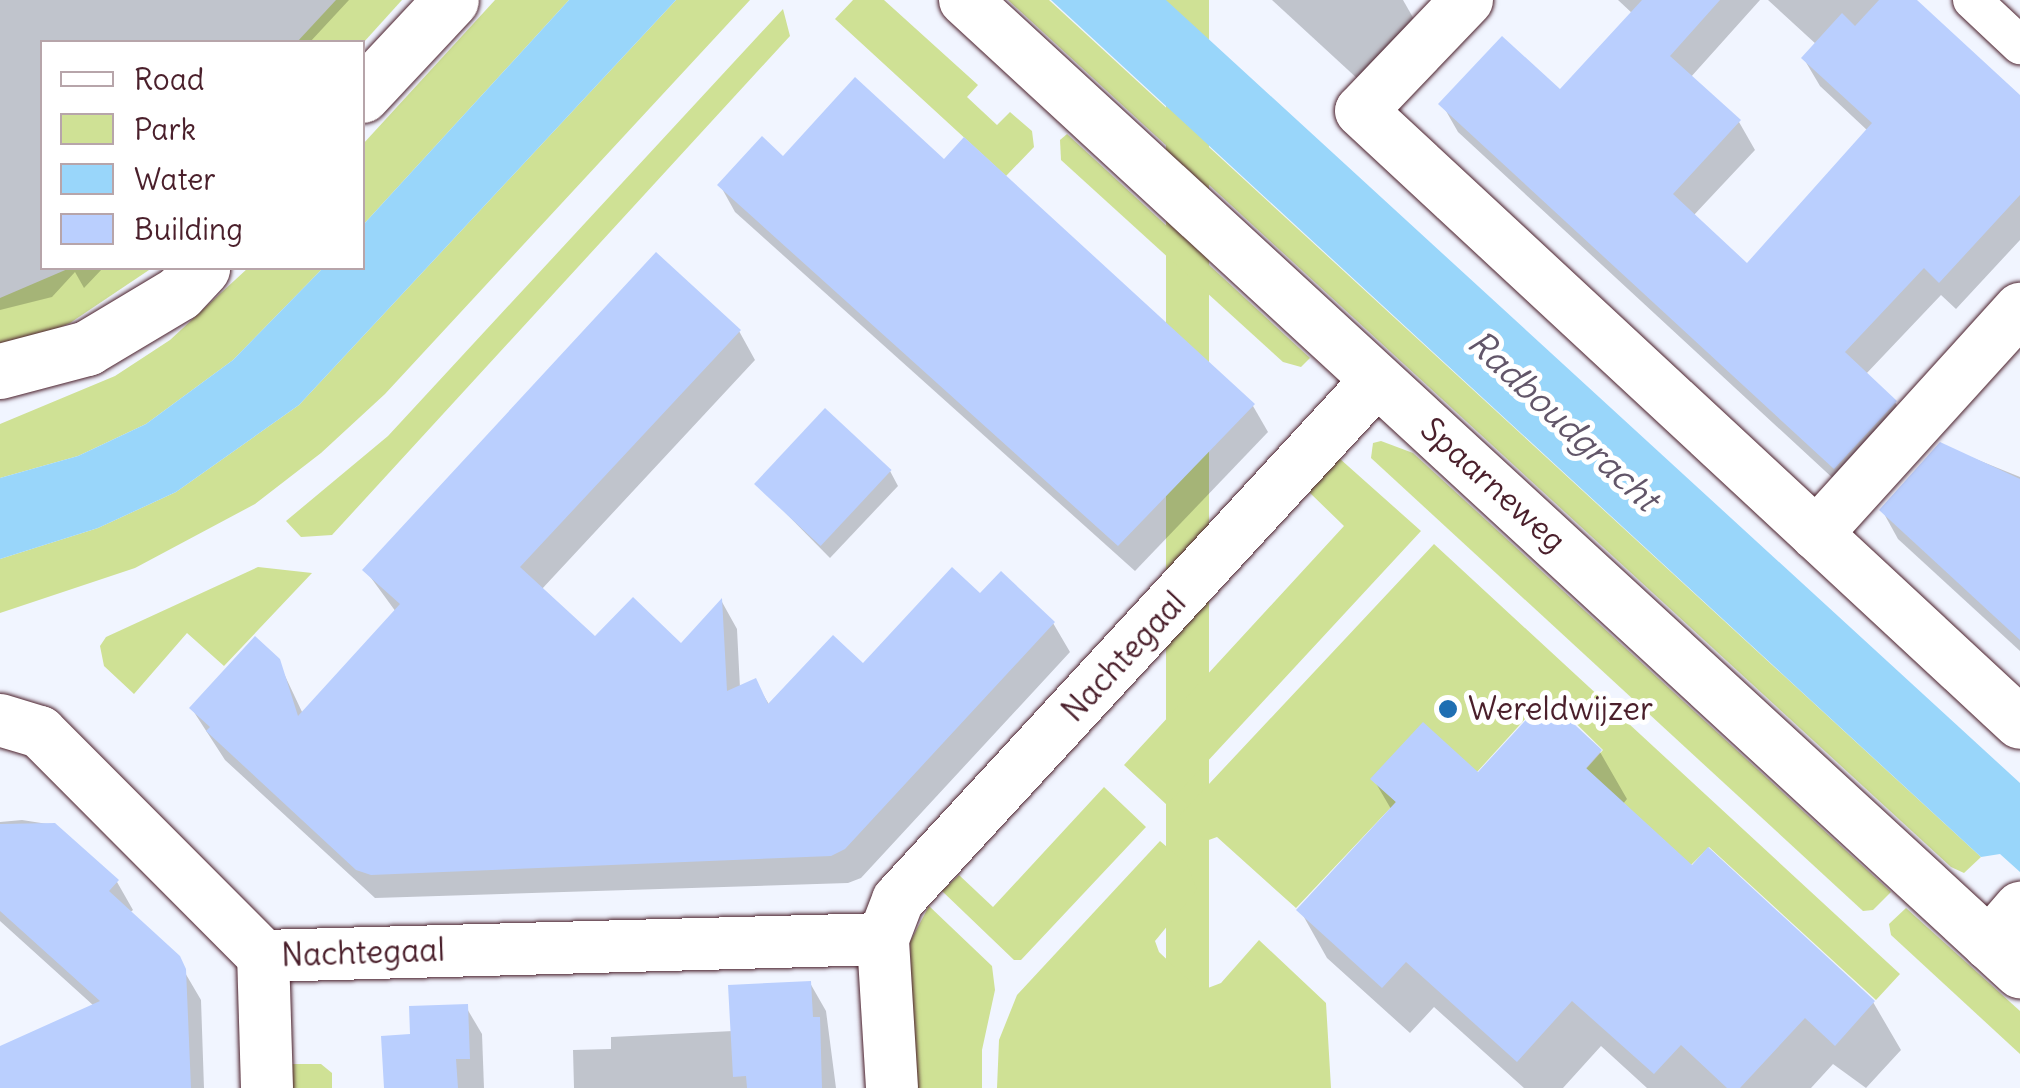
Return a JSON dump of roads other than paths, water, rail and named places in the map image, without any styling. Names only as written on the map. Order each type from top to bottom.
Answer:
[{"type":"street","points":[[365,92],[450,0]]},
{"type":"street","name":"Spaarneweg","points":[[965,0],[1376,382],[2010,941]]},
{"type":"street","points":[[1467,0],[1361,111],[2020,723]]},
{"type":"street","points":[[1972,0],[2020,45]]},
{"type":"street","points":[[0,372],[87,348],[178,292],[200,270]]},
{"type":"street","points":[[1816,534],[2020,309]]},
{"type":"street","name":"Nachtegaal","points":[[892,1088],[883,939],[898,900],[1376,382]]},
{"type":"street","name":"Nachtegaal","points":[[0,720],[40,732],[263,956],[267,1088]]},
{"type":"street","name":"Nachtegaal","points":[[263,956],[883,939]]},
{"type":"water","points":[[569,0],[676,0],[299,405],[176,492],[98,528],[0,559],[0,478],[78,456],[146,424],[233,360],[321,270],[365,270],[365,223]]},
{"type":"water","name":"Radboudgracht","points":[[1051,0],[1166,0],[2020,783],[2020,872],[2000,854],[1981,857]]},
{"type":"place","name":"Wereldwijzer","points":[[1448,709]]}]
